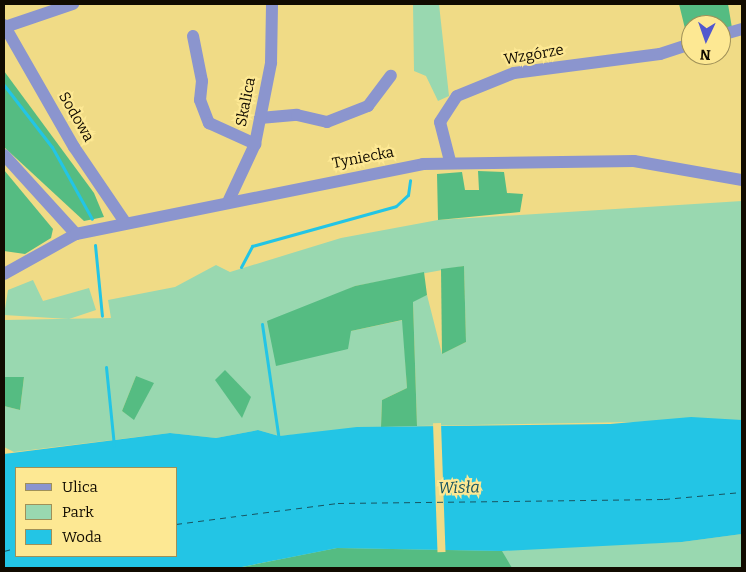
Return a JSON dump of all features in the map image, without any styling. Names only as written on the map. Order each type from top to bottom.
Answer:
[{"type":"street","points":[[4,26],[73,4]]},
{"type":"street","name":"Skalica","points":[[228,202],[254,144],[260,118],[271,63],[272,4]]},
{"type":"street","name":"Sodowa","points":[[4,26],[74,147],[125,222]]},
{"type":"street","points":[[193,36],[202,81],[200,100],[209,123],[254,144]]},
{"type":"street","name":"Wzgórze","points":[[450,161],[440,122],[457,96],[514,73],[660,54],[681,47]]},
{"type":"street","points":[[260,118],[297,114],[327,122],[368,106],[390,76]]},
{"type":"street","points":[[4,155],[76,234]]},
{"type":"street","name":"Tyniecka","points":[[4,274],[76,234],[125,222],[450,161],[634,161],[742,180]]},
{"type":"green space","points":[[413,4],[439,4],[449,96],[438,101],[426,76],[414,71]]},
{"type":"green space","points":[[679,4],[728,4],[730,15],[682,15]]},
{"type":"green space","points":[[4,71],[94,193],[104,217],[84,221],[4,147]]},
{"type":"green space","points":[[4,170],[53,229],[51,238],[25,254],[4,251]]},
{"type":"green space","points":[[478,171],[504,172],[507,193],[523,194],[520,212],[438,220],[437,174],[462,172],[465,190],[479,190]]},
{"type":"green space","points":[[742,201],[742,420],[417,426],[413,301],[427,295],[442,354],[466,342],[464,266],[355,286],[314,305],[351,331],[403,320],[407,388],[382,400],[381,427],[279,436],[258,430],[216,438],[170,433],[14,452],[4,447],[4,406],[20,410],[24,377],[4,377],[4,320],[111,318],[108,300],[175,287],[216,265],[230,272],[341,238],[438,220]],"holes":[[[136,376],[134,419],[122,411]]]},
{"type":"green space","points":[[464,266],[466,342],[442,354],[441,269]]},
{"type":"green space","points":[[424,272],[427,295],[413,302],[417,426],[381,427],[382,400],[407,388],[402,320],[351,331],[348,349],[276,366],[267,321],[355,286]]},
{"type":"green space","points":[[33,280],[43,301],[89,288],[96,310],[69,319],[4,315],[8,290]]},
{"type":"green space","points":[[225,370],[251,397],[242,418],[215,380]]},
{"type":"green space","points":[[136,376],[154,383],[134,420],[122,411]]},
{"type":"green space","points":[[4,377],[24,377],[20,410],[4,406]]},
{"type":"green space","points":[[742,534],[742,568],[245,568],[326,547],[503,549],[682,542]]},
{"type":"green space","points":[[337,548],[502,551],[512,568],[237,568]]},
{"type":"water","name":"Wisła","points":[[691,417],[742,420],[742,534],[682,542],[502,551],[337,548],[237,568],[4,568],[4,454],[170,433],[216,438],[258,430],[279,436],[357,427],[610,424]]},
{"type":"pier","points":[[433,423],[441,423],[446,552],[438,552]]},
{"type":"waterway","points":[[4,85],[52,147],[92,219]]},
{"type":"waterway","points":[[241,267],[252,246],[396,206],[408,195],[410,180]]},
{"type":"waterway","points":[[95,245],[102,316]]},
{"type":"waterway","points":[[262,324],[279,440]]},
{"type":"waterway","points":[[106,367],[114,446]]},
{"type":"ferry route","points":[[178,524],[338,503],[664,499],[742,492]]},
{"type":"ferry route","points":[[4,551],[15,548]]}]
